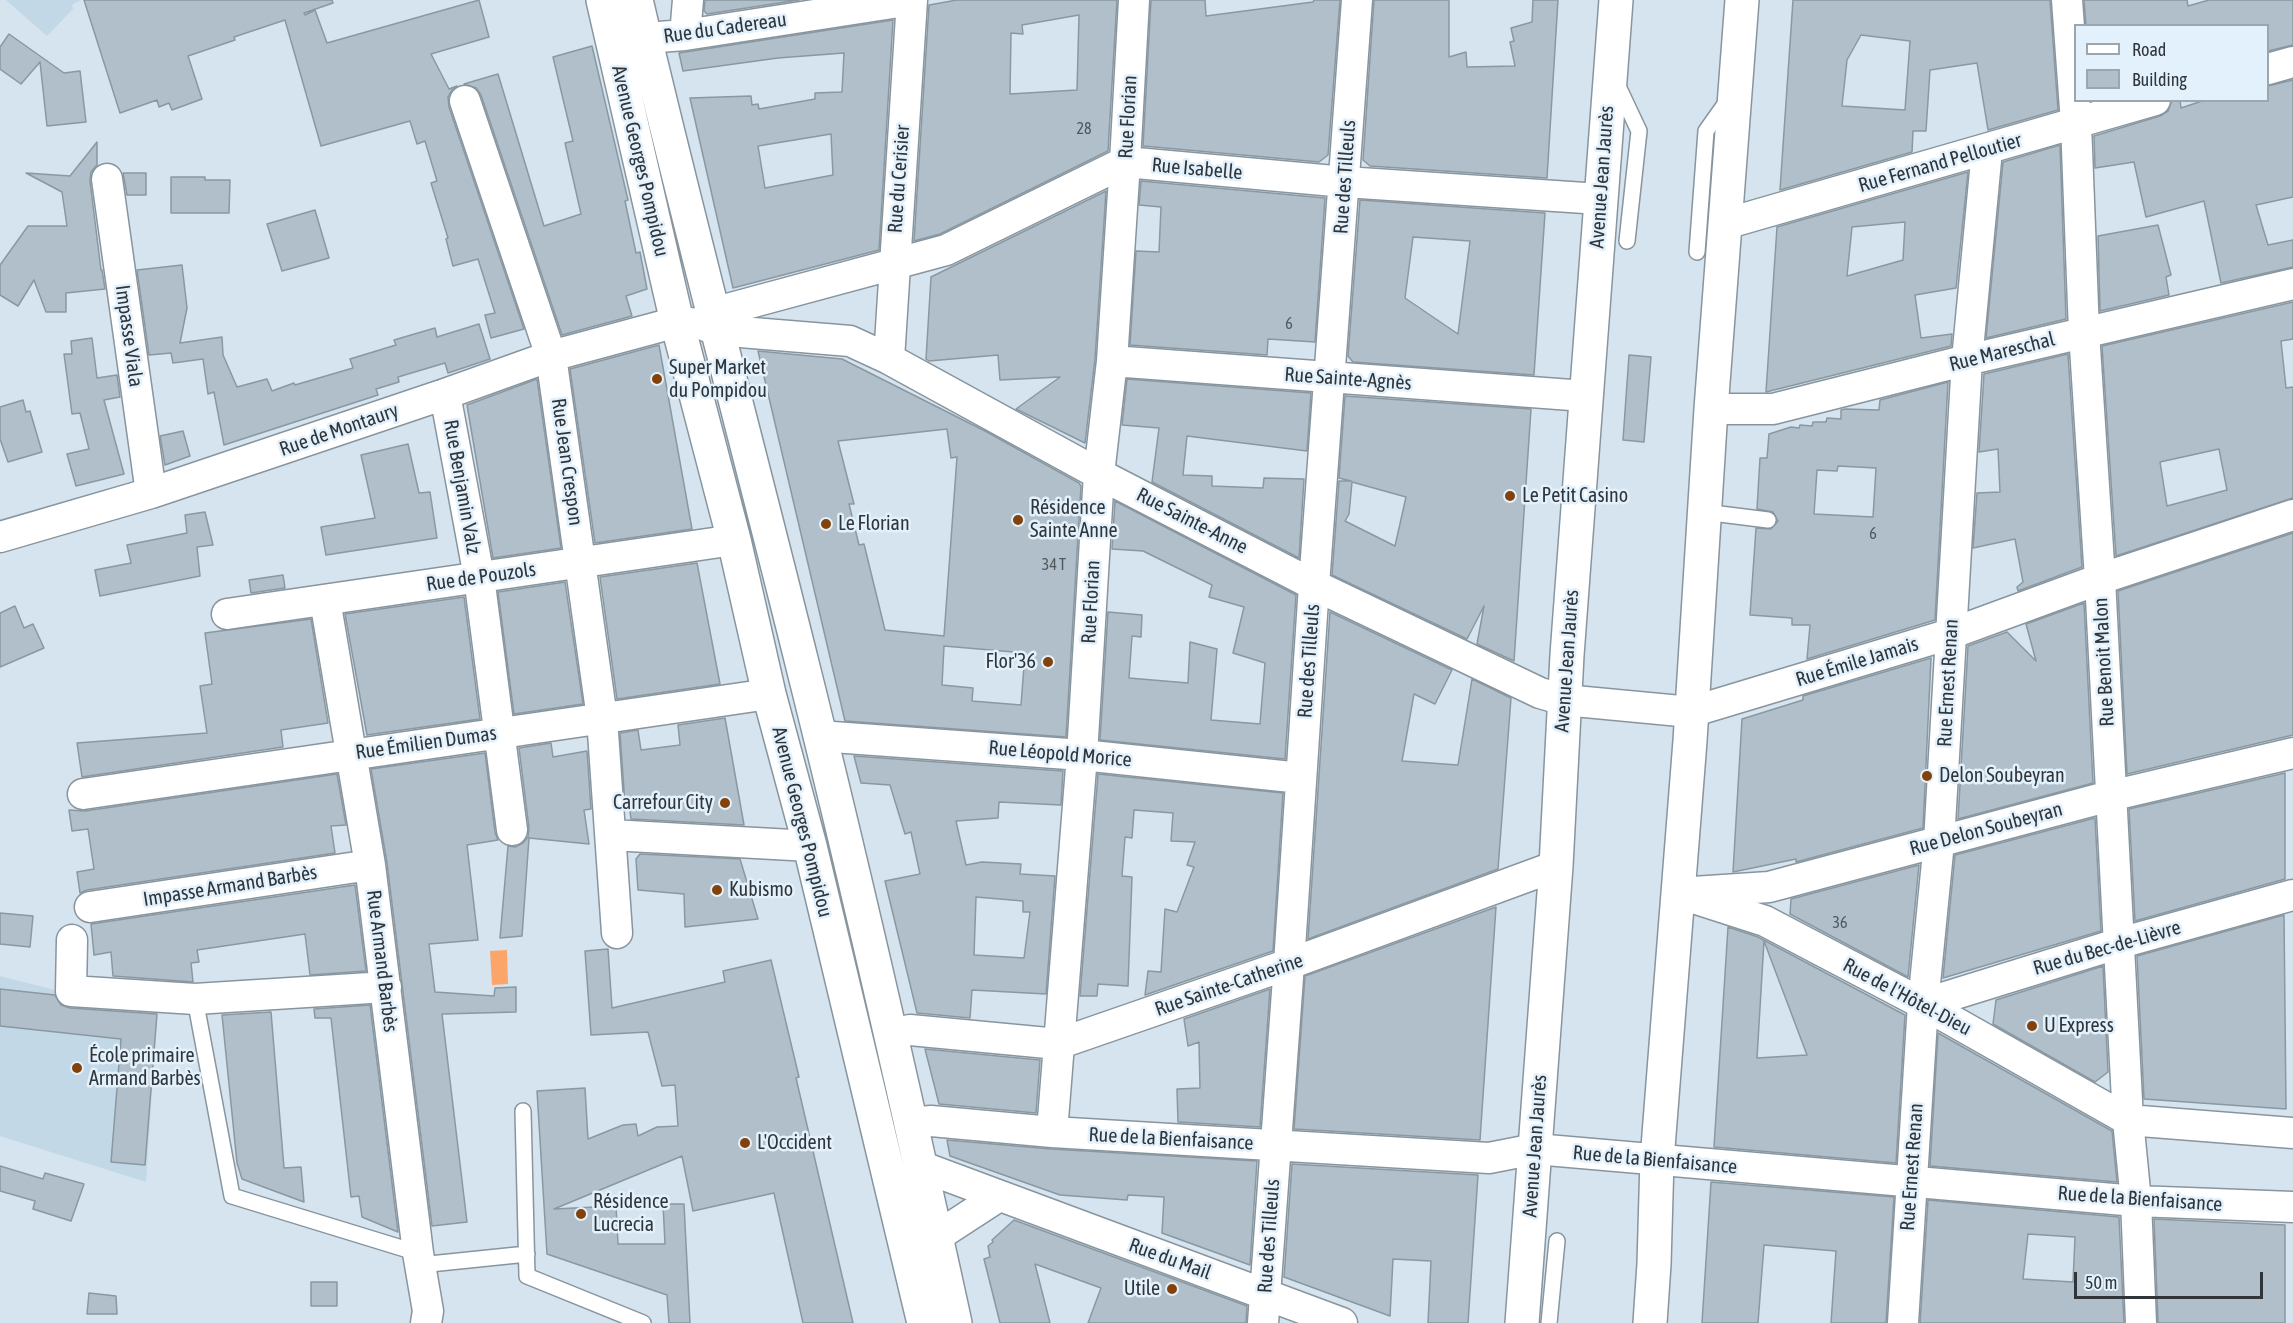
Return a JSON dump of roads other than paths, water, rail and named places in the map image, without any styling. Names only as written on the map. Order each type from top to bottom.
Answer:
[{"type":"main road","name":"Avenue Georges Pompidou","points":[[603,0],[702,322],[800,656],[892,1034],[955,1323]]},
{"type":"main road","name":"Avenue Georges Pompidou","points":[[636,0],[702,322],[734,540],[769,694],[810,846],[924,1323]]},
{"type":"main road","name":"Avenue Jean Jaurès","points":[[1522,1323],[1556,867],[1564,700],[1585,396],[1616,0]]},
{"type":"main road","points":[[1650,1323],[1657,1160],[1742,0]]},
{"type":"street","points":[[685,35],[688,0]]},
{"type":"street","name":"Rue du Cadereau","points":[[645,38],[685,35],[912,0]]},
{"type":"street","name":"Rue du Cerisier","points":[[889,359],[893,263],[912,0]]},
{"type":"street","name":"Rue Florian","points":[[1052,1132],[1082,755],[1099,474],[1112,361],[1134,0]]},
{"type":"street","name":"Rue des Tilleuls","points":[[1264,1309],[1357,0]]},
{"type":"street","name":"Rue Benoit Malon","points":[[2067,0],[2074,96]]},
{"type":"street","points":[[2269,69],[2293,62]]},
{"type":"street","name":"Rue Jean Crespon","points":[[465,101],[551,356],[602,718],[617,933]]},
{"type":"street","name":"Rue Benoit Malon","points":[[2074,102],[2084,332],[2100,579],[2128,1120],[2136,1201],[2141,1323]]},
{"type":"street","name":"Rue Fernand Pelloutier","points":[[1725,224],[2148,102]]},
{"type":"street","name":"Rue Ernest Renan","points":[[1904,1323],[1923,1004],[1939,842],[1967,360],[1987,150]]},
{"type":"street","name":"Rue Isabelle","points":[[702,322],[893,263],[946,250],[1125,162],[1345,182],[1600,199]]},
{"type":"street","name":"Impasse Viala","points":[[107,179],[151,493]]},
{"type":"street","name":"Rue Mareschal","points":[[1711,409],[1773,409],[1967,360],[2293,284]]},
{"type":"street","name":"Rue de Montaury","points":[[0,537],[151,493],[551,356],[702,322]]},
{"type":"street","name":"Rue Sainte-Anne","points":[[702,322],[850,340],[1099,474],[1314,585],[1540,693],[1564,700],[1691,712]]},
{"type":"street","name":"Rue Sainte-Agnès","points":[[1112,361],[1585,396]]},
{"type":"street","name":"Rue Benjamin Valz","points":[[445,394],[479,577],[512,830]]},
{"type":"street","name":"Rue Émile Jamais","points":[[1691,712],[1950,634],[2100,579],[2293,514]]},
{"type":"street","name":"Rue de Pouzols","points":[[227,614],[734,540]]},
{"type":"street","name":"Rue Armand Barbès","points":[[325,600],[370,865],[419,1259],[429,1311],[426,1323]]},
{"type":"street","name":"Rue Émilien Dumas","points":[[83,794],[769,694]]},
{"type":"street","name":"Rue Léopold Morice","points":[[819,736],[1082,755],[1301,778]]},
{"type":"street","name":"Rue Delon Soubeyran","points":[[1678,893],[1769,887],[2110,796],[2293,753]]},
{"type":"street","points":[[610,835],[810,846]]},
{"type":"street","name":"Impasse Armand Barbès","points":[[90,907],[370,865]]},
{"type":"street","name":"Rue Sainte-Catherine","points":[[892,1034],[910,1030],[1058,1044],[1289,964],[1556,867]]},
{"type":"street","points":[[1765,921],[1769,887]]},
{"type":"street","name":"Rue de l'Hôtel-Dieu","points":[[1678,893],[1765,921],[1923,1004],[2128,1120]]},
{"type":"street","name":"Rue du Bec-de-Lièvre","points":[[1923,1004],[2120,943],[2293,895]]},
{"type":"street","points":[[72,940],[71,990],[195,999],[386,987]]},
{"type":"street","points":[[2128,1120],[2293,1133]]},
{"type":"street","name":"Rue de la Bienfaisance","points":[[910,1124],[931,1121],[1052,1132],[1489,1158],[1535,1149],[2136,1201],[2293,1207]]},
{"type":"street","name":"Rue du Mail","points":[[920,1166],[999,1196],[1264,1309],[1342,1323]]},
{"type":"street","points":[[908,1255],[999,1196]]},
{"type":"lane","points":[[1610,68],[1640,131],[1627,241]]},
{"type":"lane","points":[[1697,252],[1706,131],[1736,89]]},
{"type":"lane","points":[[1704,512],[1768,520]]},
{"type":"lane","points":[[195,999],[232,1196],[419,1259],[527,1254]]},
{"type":"lane","points":[[523,1111],[527,1276],[643,1323]]},
{"type":"lane","points":[[1549,1323],[1557,1241]]},
{"type":"place","name":"Super Market du Pompidou","points":[[657,379]]},
{"type":"place","name":"Le Petit Casino","points":[[1510,496]]},
{"type":"place","name":"Résidence Sainte Anne","points":[[1018,520]]},
{"type":"place","name":"Le Florian","points":[[826,524]]},
{"type":"place","name":"Flor'36","points":[[1048,662]]},
{"type":"place","name":"Delon Soubeyran","points":[[1927,776]]},
{"type":"place","name":"Carrefour City","points":[[725,803]]},
{"type":"place","name":"Kubismo","points":[[717,890]]},
{"type":"place","name":"U Express","points":[[2032,1026]]},
{"type":"place","name":"École primaire Armand Barbès","points":[[77,1068]]},
{"type":"place","name":"L'Occident","points":[[745,1143]]},
{"type":"place","name":"Résidence Lucrecia","points":[[581,1214]]},
{"type":"place","name":"Utile","points":[[1172,1289]]}]
